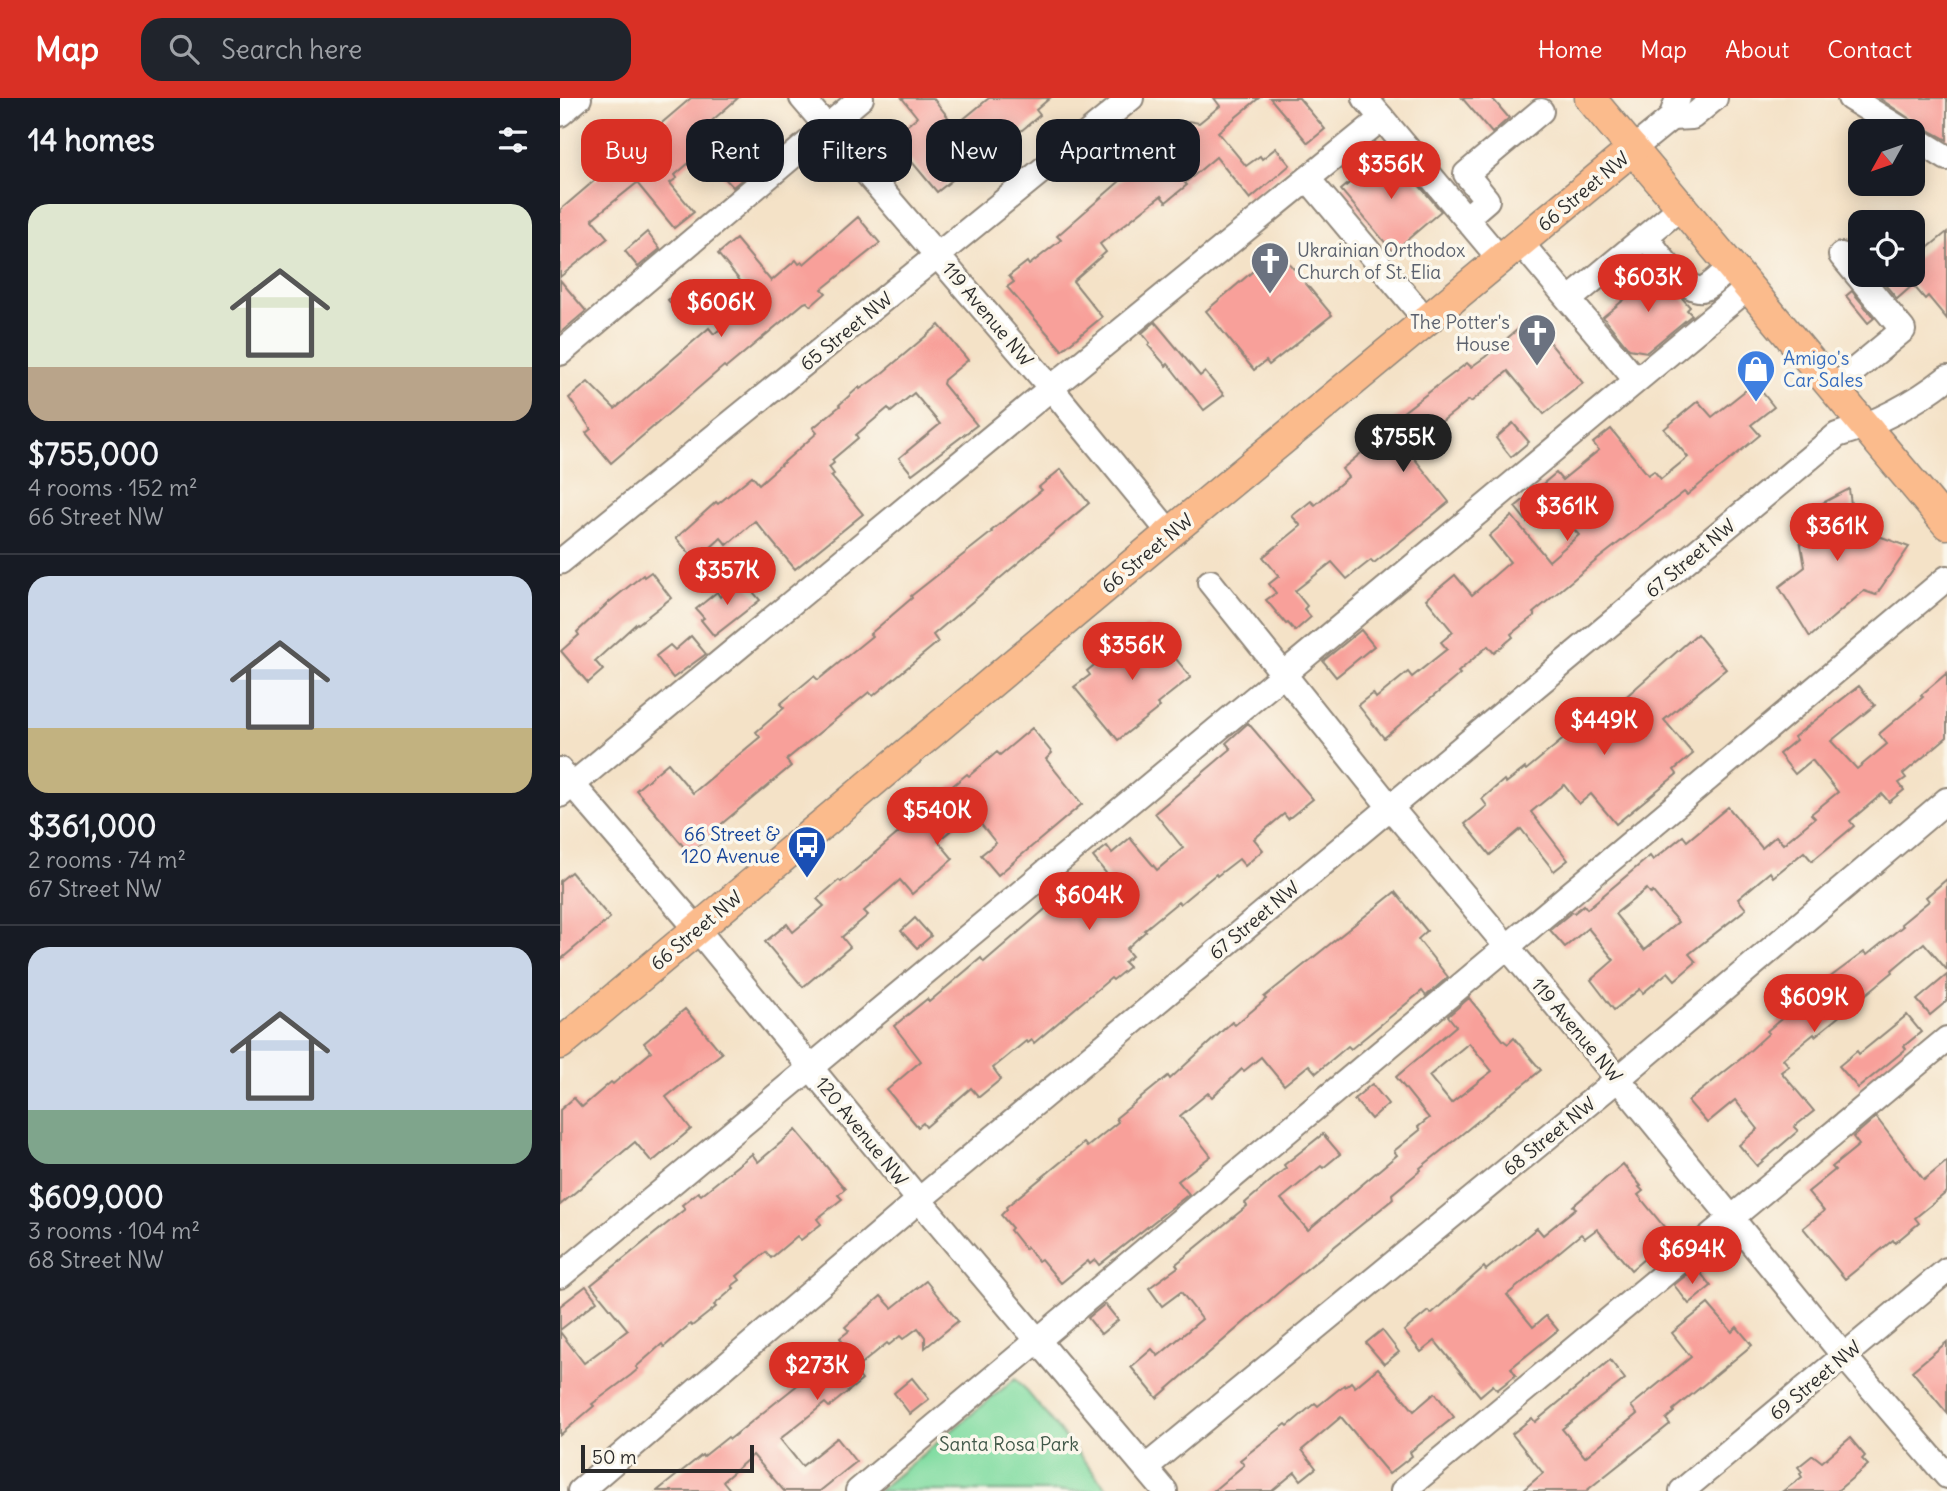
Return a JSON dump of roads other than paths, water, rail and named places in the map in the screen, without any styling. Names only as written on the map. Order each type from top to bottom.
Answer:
[{"type":"main road","points":[[1590,98],[1947,524]]},
{"type":"main road","name":"66 Street NW","points":[[560,1044],[1633,149]]},
{"type":"street","points":[[560,114],[579,98]]},
{"type":"street","name":"119 Avenue NW","points":[[802,98],[820,119]]},
{"type":"street","points":[[838,119],[862,98]]},
{"type":"street","name":"65 Street NW","points":[[560,562],[1131,98]]},
{"type":"street","points":[[1365,98],[1466,218],[1570,299],[1636,380]]},
{"type":"street","name":"66 Street NW","points":[[1633,149],[1674,108],[1692,117],[1715,98]]},
{"type":"street","points":[[1850,98],[1884,119]]},
{"type":"street","points":[[1466,218],[1487,200],[1466,174],[1541,111]]},
{"type":"street","points":[[564,783],[1382,118]]},
{"type":"street","points":[[1925,144],[1947,158]]},
{"type":"street","points":[[560,353],[798,152]]},
{"type":"street","points":[[1308,179],[1426,320]]},
{"type":"street","name":"119 Avenue NW","points":[[874,182],[1051,388],[1170,533]]},
{"type":"street","points":[[1570,299],[1681,207]]},
{"type":"street","points":[[1646,237],[1685,284],[1698,290],[1740,277]]},
{"type":"street","points":[[1833,388],[1903,330],[1841,255]]},
{"type":"street","points":[[560,1276],[1723,310],[1740,277]]},
{"type":"street","points":[[1706,288],[1723,310]]},
{"type":"street","name":"67 Street NW","points":[[580,1491],[919,1200],[1837,435],[1866,427],[1919,400],[1947,378]]},
{"type":"street","points":[[858,1491],[1947,578]]},
{"type":"street","name":"119 Avenue NW","points":[[1210,582],[1390,807],[1618,1079],[1844,1356],[1947,1476]]},
{"type":"street","name":"120 Avenue NW","points":[[564,783],[697,929],[919,1200],[1166,1491]]},
{"type":"street","name":"68 Street NW","points":[[1146,1467],[1618,1079],[1947,800]]},
{"type":"street","points":[[1403,1491],[1947,1039]]},
{"type":"street","name":"69 Street NW","points":[[1682,1491],[1947,1270]]},
{"type":"place","name":"Ukrainian Orthodox Church of St. Elia","points":[[1270,295]]},
{"type":"place","name":"The Potter's House","points":[[1537,367]]},
{"type":"place","name":"Amigo's Car Sales","points":[[1756,403]]},
{"type":"place","name":"66 Street & 120 Avenue","points":[[807,879]]},
{"type":"park label","name":"Santa Rosa Park","points":[[1009,1444]]}]
